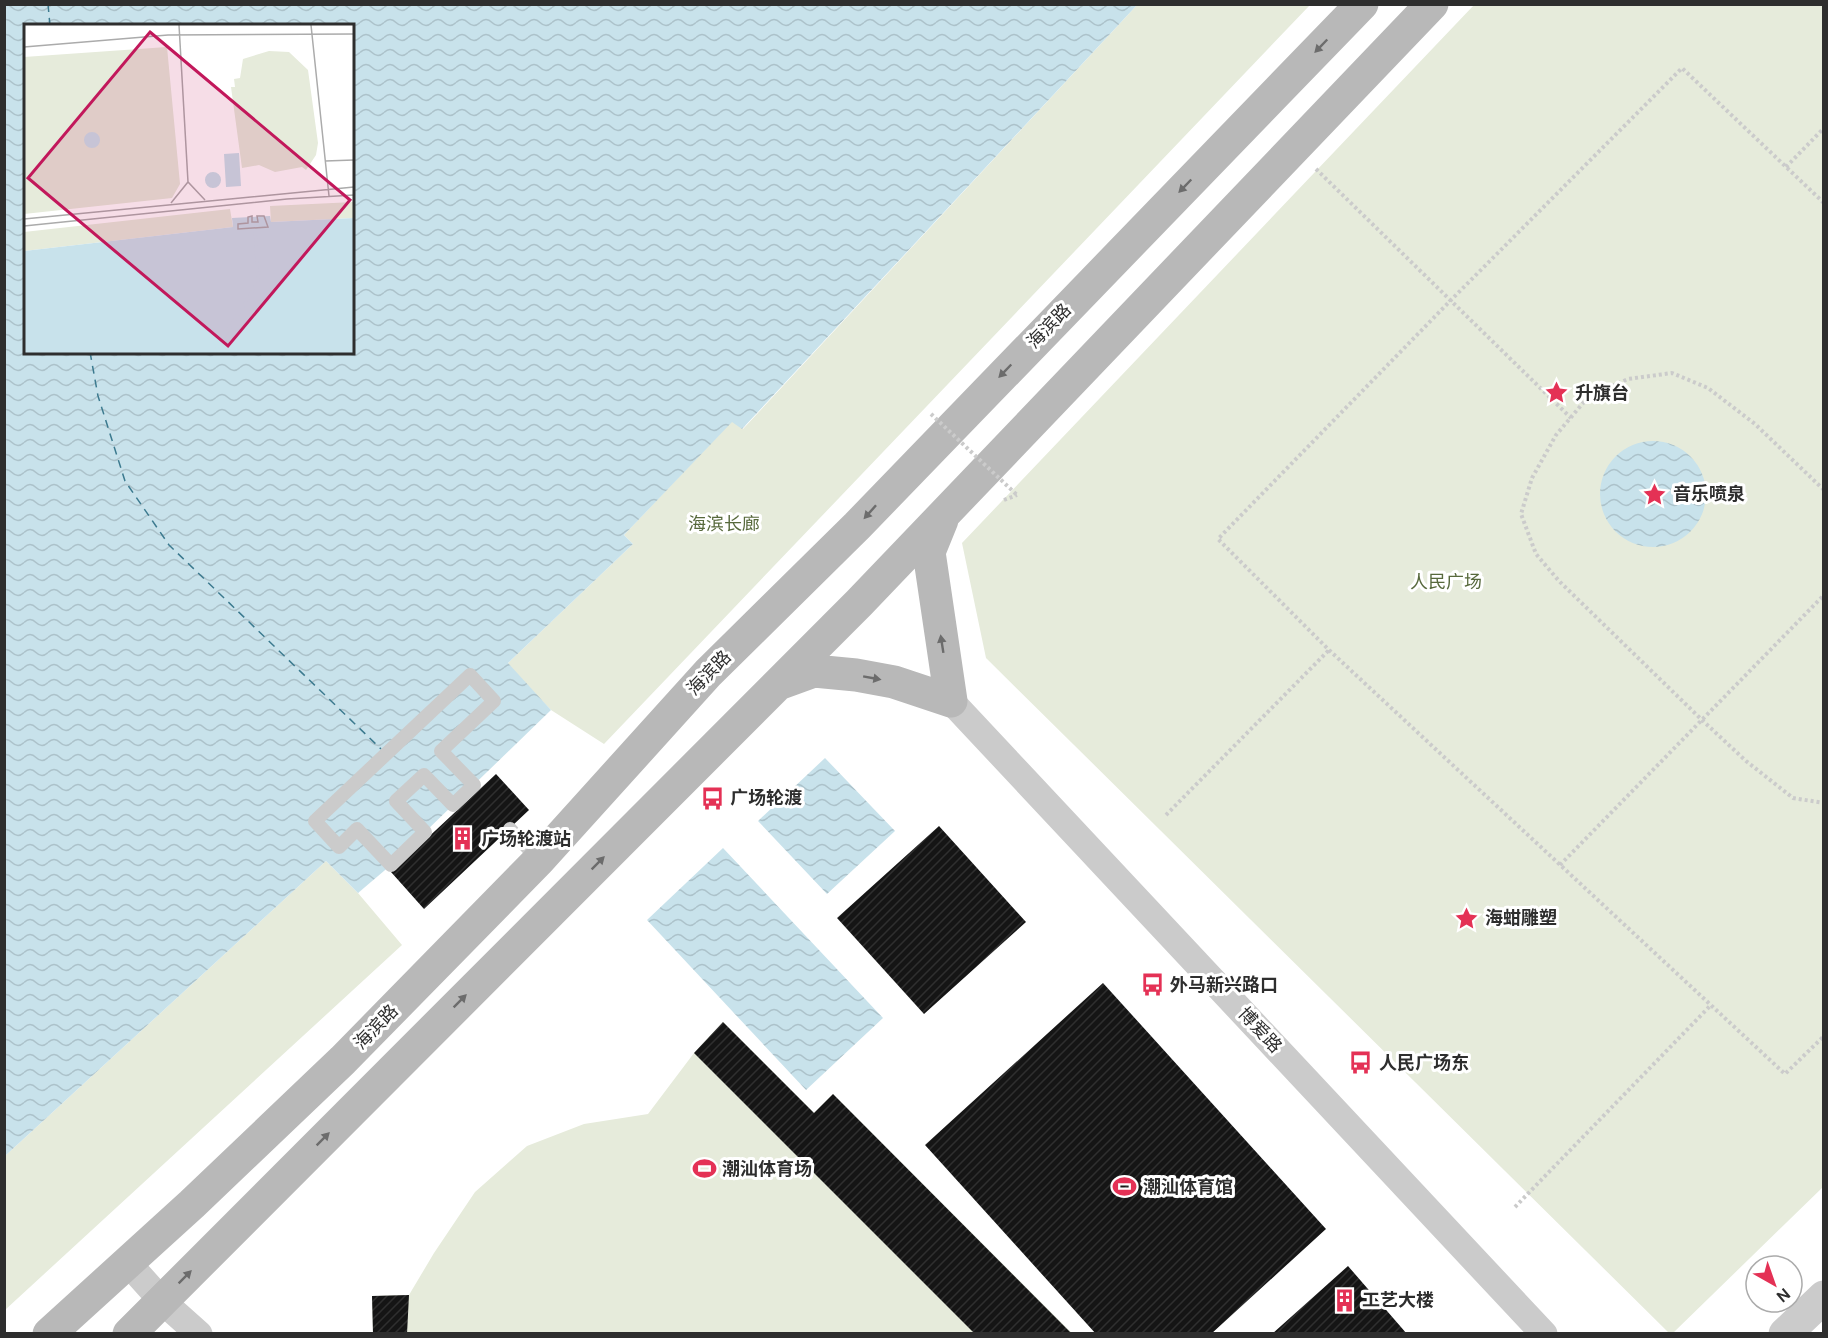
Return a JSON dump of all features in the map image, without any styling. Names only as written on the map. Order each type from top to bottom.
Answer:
[{"type":"main road","name":"海滨路","points":[[49,1334],[128,1263],[343,1060],[539,860],[708,673],[857,526],[1362,4]]},
{"type":"main road","points":[[129,1334],[859,603],[1432,4]]},
{"type":"main road","points":[[776,685],[814,670],[894,682],[951,701],[929,552],[945,513]]},
{"type":"street","name":"博爱路","points":[[951,701],[1544,1334]]},
{"type":"street","points":[[128,1263],[162,1300],[199,1334]]},
{"type":"street","points":[[1785,1334],[1824,1297]]},
{"type":"lane","points":[[470,675],[494,701],[441,751],[474,785],[453,805],[424,775],[396,801],[426,832],[414,847],[391,865],[357,829],[339,847],[315,821],[470,675]]},
{"type":"lane","points":[[510,828],[539,860]]},
{"type":"path","points":[[1824,203],[1682,68],[1218,539],[1329,650],[1785,1074],[1824,1036]]},
{"type":"path","points":[[1786,167],[1824,128]]},
{"type":"path","points":[[1314,166],[1571,417]]},
{"type":"path","points":[[1824,490],[1755,424],[1708,388],[1672,373],[1628,379],[1589,396],[1556,435],[1532,478],[1521,514],[1536,554],[1559,581],[1702,720],[1746,761],[1793,798],[1824,803]]},
{"type":"path","points":[[932,414],[1017,495]]},
{"type":"path","points":[[1560,865],[1824,595]]},
{"type":"path","points":[[1166,815],[1329,650]]},
{"type":"path","points":[[1515,1207],[1711,1005]]},
{"type":"green space","name":"海滨长廊","points":[[1137,5],[1310,5],[604,744],[551,710],[507,664],[633,544],[624,535],[732,421],[743,429]]},
{"type":"green space","name":"人民广场","points":[[1474,5],[1823,5],[1823,1187],[1754,1254],[1744,1254],[1744,1264],[1673,1333],[1669,1333],[986,658],[962,543]]},
{"type":"green space","points":[[326,861],[358,893],[402,945],[5,1310],[5,1156]]},
{"type":"green space","name":"潮汕体育场","points":[[723,1022],[814,1113],[833,1094],[1072,1333],[373,1333],[372,1296],[409,1295],[475,1192],[527,1146],[584,1124],[648,1114],[694,1053]]},
{"type":"water","points":[[5,5],[1137,5],[742,429],[732,422],[624,535],[633,544],[508,663],[551,710],[391,865],[358,893],[326,861],[5,1156]]},
{"type":"water","points":[[1653,441],[1673,445],[1691,456],[1702,474],[1706,494],[1702,514],[1691,532],[1673,543],[1653,547],[1633,543],[1615,532],[1604,514],[1600,494],[1604,474],[1615,456],[1633,445]]},
{"type":"water","points":[[825,758],[895,831],[827,894],[758,821]]},
{"type":"water","points":[[723,848],[883,1018],[806,1090],[647,920]]},
{"type":"building","name":"广场轮渡站","points":[[496,774],[529,810],[424,909],[391,872]]},
{"type":"building","points":[[939,826],[1026,922],[924,1014],[837,918]]},
{"type":"building","name":"潮汕体育馆","points":[[1103,983],[1326,1229],[1211,1334],[1096,1334],[925,1145]]},
{"type":"building","points":[[723,1022],[814,1113],[833,1094],[1072,1334],[975,1334],[694,1053]]},
{"type":"building","name":"工艺大楼","points":[[1348,1266],[1407,1334],[1272,1334]]},
{"type":"building","points":[[409,1295],[407,1334],[373,1334],[372,1296]]},
{"type":"ferry route","points":[[48,4],[50,24]]},
{"type":"ferry route","points":[[90,354],[98,396],[125,481],[169,545],[381,749]]},
{"type":"place","name":"升旗台","points":[[1557,393]]},
{"type":"place","name":"音乐喷泉","points":[[1655,494]]},
{"type":"place","name":"广场轮渡","points":[[712,798]]},
{"type":"place","name":"广场轮渡站","points":[[463,839]]},
{"type":"place","name":"海蚶雕塑","points":[[1467,918]]},
{"type":"place","name":"外马新兴路口","points":[[1152,985]]},
{"type":"place","name":"人民广场东","points":[[1361,1063]]},
{"type":"place","name":"潮汕体育场","points":[[704,1169]]},
{"type":"place","name":"潮汕体育馆","points":[[1125,1187]]},
{"type":"place","name":"工艺大楼","points":[[1344,1300]]}]
